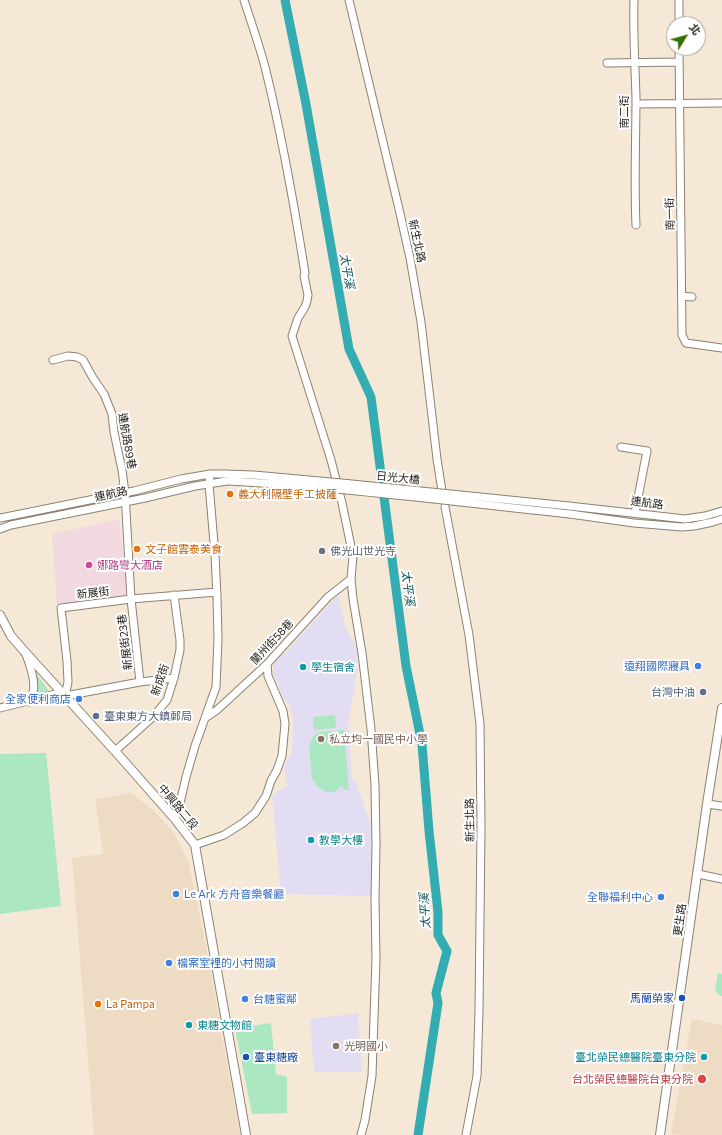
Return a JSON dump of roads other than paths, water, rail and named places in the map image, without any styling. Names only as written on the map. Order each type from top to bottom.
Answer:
[{"type":"main road","name":"中興路二段","points":[[0,615],[11,636],[175,819],[195,845],[246,1135]]},
{"type":"main road","name":"更生路","points":[[660,1135],[707,804],[720,738],[722,708]]},
{"type":"street","points":[[244,0],[264,66],[275,112],[305,273],[304,276],[308,295],[307,301],[298,318],[292,336],[331,460],[353,556],[351,579],[363,661],[376,786],[376,959],[372,1076],[361,1135]]},
{"type":"street","name":"新生北路","points":[[349,0],[410,258],[421,322],[442,491]]},
{"type":"street","name":"南二街","points":[[634,0],[633,19],[636,62],[636,225]]},
{"type":"street","points":[[679,0],[679,16]]},
{"type":"street","name":"南一街","points":[[679,56],[682,335],[686,343],[722,348]]},
{"type":"street","points":[[607,63],[679,62]]},
{"type":"street","points":[[636,104],[722,103]]},
{"type":"street","points":[[682,296],[692,297]]},
{"type":"street","name":"連航路89巷","points":[[53,360],[68,356],[77,357],[83,360],[104,394],[112,414],[122,470],[125,502]]},
{"type":"street","points":[[621,447],[647,452],[635,513]]},
{"type":"street","points":[[175,819],[195,746],[217,681],[217,592],[209,484],[210,474]]},
{"type":"street","name":"連航路","points":[[0,517],[56,507],[181,479],[210,474],[226,478]]},
{"type":"street","name":"日光大橋","points":[[226,478],[254,475],[569,506]]},
{"type":"street","name":"連航路","points":[[0,529],[11,525],[209,484],[226,478]]},
{"type":"street","name":"日光大橋","points":[[226,478],[570,514]]},
{"type":"street","name":"新展街23巷","points":[[125,502],[131,599],[140,682]]},
{"type":"street","name":"連航路","points":[[569,506],[685,519],[722,511]]},
{"type":"street","points":[[56,507],[57,516]]},
{"type":"street","name":"新生北路","points":[[445,507],[469,635],[480,724],[482,835],[477,1076],[466,1135]]},
{"type":"street","name":"連航路","points":[[570,514],[634,523],[682,527],[694,526],[722,519]]},
{"type":"street","points":[[674,526],[676,518]]},
{"type":"street","points":[[713,522],[722,526]]},
{"type":"street","name":"蘭州街58巷","points":[[205,718],[217,710],[267,664],[328,597],[351,579]]},
{"type":"street","name":"新展街","points":[[65,696],[68,682],[61,608],[131,599],[217,592]]},
{"type":"street","name":"新成街","points":[[115,751],[154,718],[167,700],[179,658],[180,640],[174,595]]},
{"type":"street","points":[[25,652],[30,668],[34,692],[29,702]]},
{"type":"street","points":[[195,845],[224,835],[243,823],[261,805],[277,770],[282,756],[284,724],[283,711],[268,676],[267,664]]},
{"type":"street","points":[[0,708],[29,702],[56,694],[65,696],[140,682],[174,678]]},
{"type":"street","points":[[707,804],[722,806]]},
{"type":"street","points":[[698,874],[722,879]]},
{"type":"waterway","name":"太平溪","points":[[285,0],[306,104],[349,349],[371,397],[406,666],[422,744],[429,831],[438,912],[438,935],[447,951],[436,993],[438,1003],[418,1135]]},
{"type":"place","name":"義大利隔壁手工披薩","points":[[230,494]]},
{"type":"place","name":"文子館雲泰美食","points":[[137,549]]},
{"type":"place","name":"佛光山世光寺","points":[[322,551]]},
{"type":"place","name":"娜路彎大酒店","points":[[89,565]]},
{"type":"place","name":"遠翔國際寢具","points":[[698,666]]},
{"type":"place","name":"學生宿舍","points":[[303,667]]},
{"type":"place","name":"台灣中油","points":[[703,692]]},
{"type":"place","name":"全家便利商店","points":[[79,699]]},
{"type":"place","name":"臺東東方大鎮郵局","points":[[96,716]]},
{"type":"place","name":"私立均一國民中小學","points":[[321,739]]},
{"type":"place","name":"教學大樓","points":[[311,840]]},
{"type":"place","name":"Le Ark 方舟音樂餐廳","points":[[176,894]]},
{"type":"place","name":"全聯福利中心","points":[[661,897]]},
{"type":"place","name":"檔案室裡的小村閱讀","points":[[169,963]]},
{"type":"place","name":"馬蘭榮家","points":[[682,998]]},
{"type":"place","name":"台糖蜜鄰","points":[[245,999]]},
{"type":"place","name":"La Pampa","points":[[98,1004]]},
{"type":"place","name":"東糖文物館","points":[[189,1025]]},
{"type":"place","name":"光明國小","points":[[336,1046]]},
{"type":"place","name":"臺東糖廠","points":[[246,1057]]},
{"type":"place","name":"臺北榮民總醫院臺東分院","points":[[704,1057]]},
{"type":"place","name":"台北榮民總醫院台東分院","points":[[702,1079]]}]
